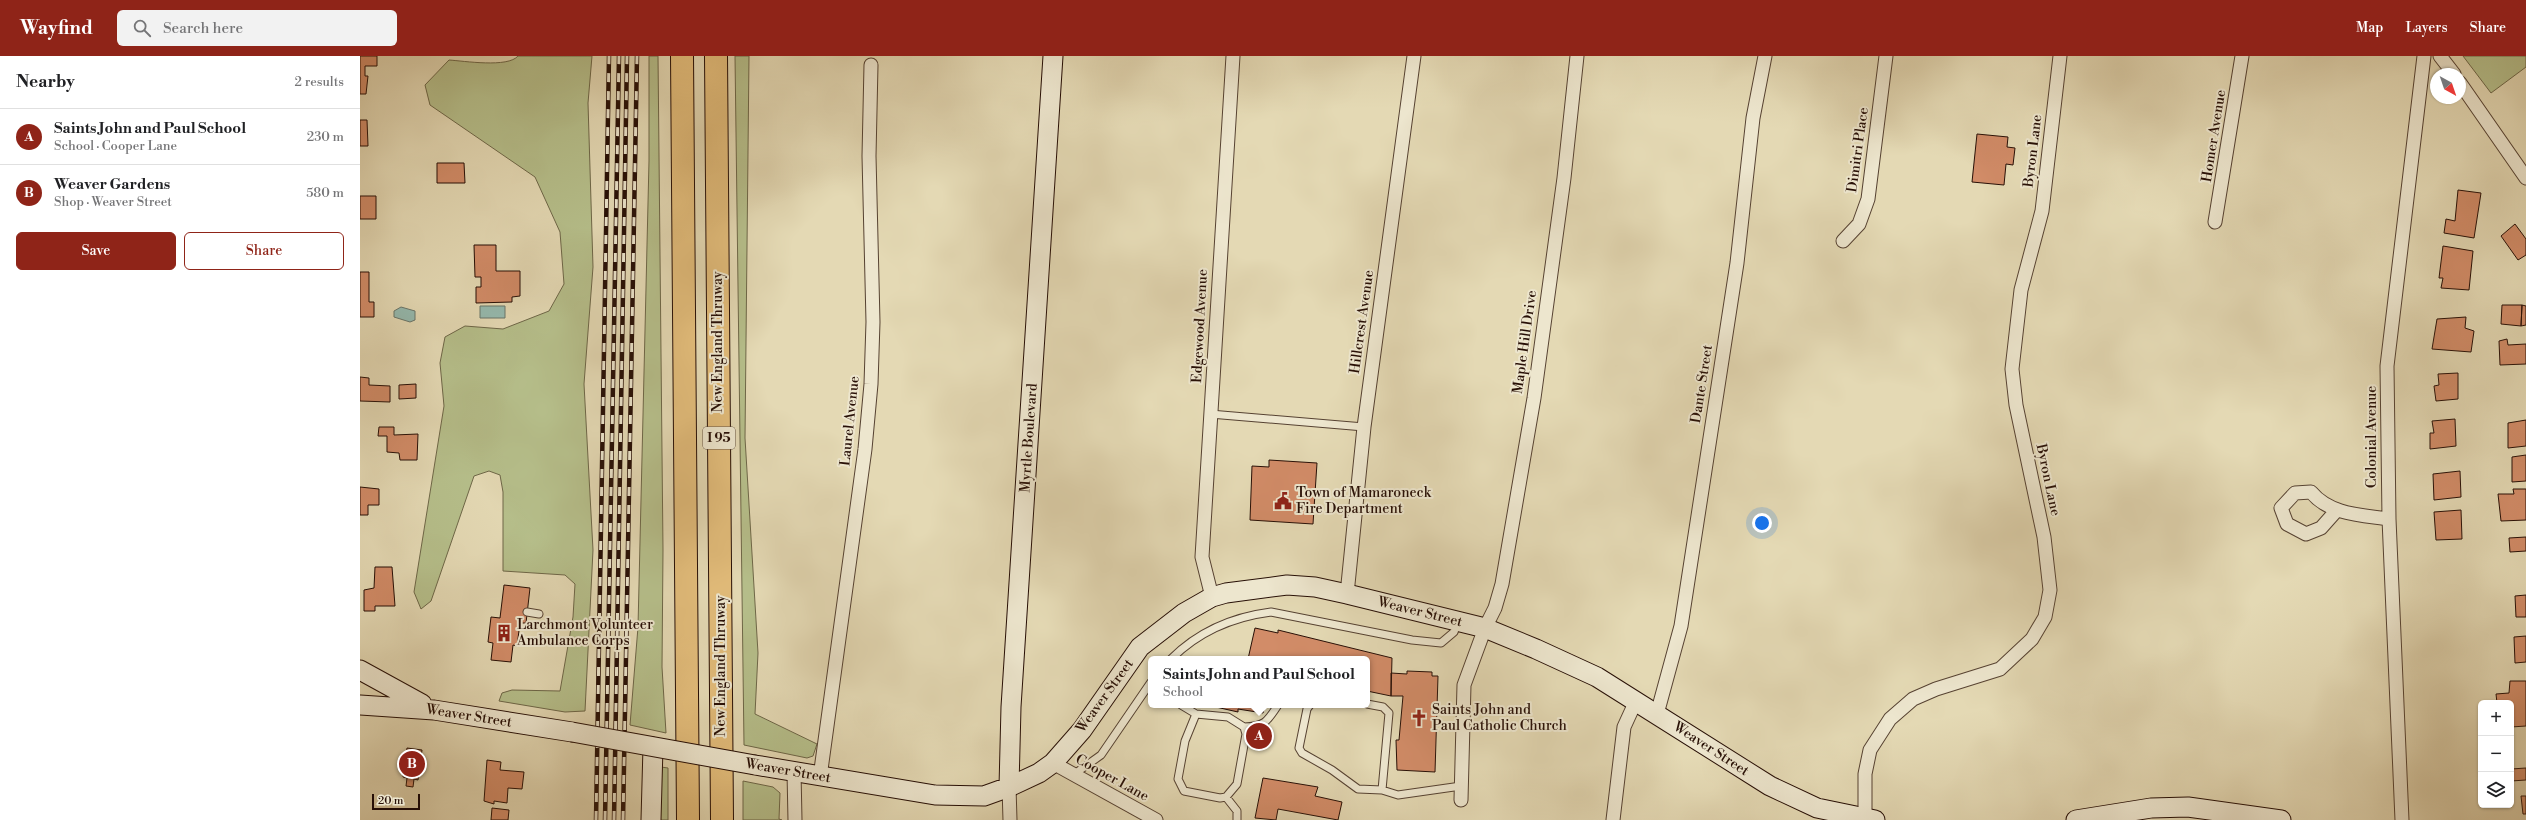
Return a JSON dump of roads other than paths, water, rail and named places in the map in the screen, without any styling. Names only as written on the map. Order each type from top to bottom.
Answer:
[{"type":"highway","name":"I 95","points":[[682,56],[688,820]]},
{"type":"highway","name":"New England Thruway","points":[[716,56],[722,820]]},
{"type":"main road","name":"Myrtle Boulevard","points":[[1010,788],[1011,707],[1053,56]]},
{"type":"main road","name":"Weaver Street","points":[[360,705],[434,710],[572,732],[652,754],[755,765],[935,795],[984,796],[1010,788],[1053,764],[1082,730],[1140,647],[1184,613],[1212,597],[1259,587],[1287,585],[1315,587],[1485,628],[1536,648],[1597,677],[1635,703],[1657,714],[1770,786],[1817,808],[1868,819]]},
{"type":"main road","points":[[360,670],[434,710]]},
{"type":"main road","points":[[651,820],[652,754]]},
{"type":"main road","points":[[2076,820],[2151,808],[2188,807],[2218,815],[2281,820]]},
{"type":"street","name":"Edgewood Avenue","points":[[1212,597],[1202,556],[1233,56]]},
{"type":"street","name":"Hillcrest Avenue","points":[[1348,594],[1364,427],[1414,56]]},
{"type":"street","name":"Maple Hill Drive","points":[[1461,800],[1464,685],[1485,628],[1496,608],[1502,584],[1534,398],[1564,178],[1577,56]]},
{"type":"street","name":"Dante Street","points":[[1657,714],[1681,626],[1737,263],[1754,118],[1765,56]]},
{"type":"street","name":"Dimitri Place","points":[[1843,241],[1859,224],[1868,198],[1886,56]]},
{"type":"street","name":"Byron Lane","points":[[1868,819],[1865,774],[1870,750],[1890,719],[1913,699],[1936,688],[2000,669],[2032,639],[2045,617],[2050,590],[2044,537],[2016,405],[2012,369],[2021,290],[2042,211],[2060,56]]},
{"type":"street","name":"Homer Avenue","points":[[2215,222],[2242,56]]},
{"type":"street","name":"Colonial Avenue","points":[[2402,820],[2389,520],[2387,366],[2424,56]]},
{"type":"street","points":[[2440,56],[2449,68]]},
{"type":"street","name":"Laurel Avenue","points":[[820,777],[864,457],[871,384],[873,322],[869,156],[871,65]]},
{"type":"street","points":[[2466,92],[2526,178]]},
{"type":"street","points":[[2337,510],[2389,520]]},
{"type":"street","points":[[1613,820],[1624,727],[1635,703]]},
{"type":"street","name":"Cooper Lane","points":[[1053,764],[1156,820]]},
{"type":"street","points":[[794,772],[794,820]]},
{"type":"street","name":"Myrtle Boulevard","points":[[1010,788],[1010,820]]},
{"type":"lane","points":[[1210,414],[1364,427]]},
{"type":"lane","points":[[527,612],[540,614]]},
{"type":"lane","points":[[1175,656],[1201,634],[1232,619],[1271,612],[1328,622],[1412,640],[1441,643],[1454,632],[1458,622]]},
{"type":"lane","points":[[1073,774],[1101,755],[1148,688]]},
{"type":"lane","points":[[1370,705],[1383,707],[1389,713],[1382,790]]},
{"type":"lane","points":[[1186,708],[1196,714],[1228,717],[1244,727],[1260,726],[1269,719],[1276,708]]},
{"type":"lane","points":[[1308,708],[1299,748],[1302,753],[1332,770],[1358,789],[1382,790],[1398,795],[1461,786]]},
{"type":"lane","points":[[1196,714],[1184,741],[1178,779],[1184,791],[1220,798],[1226,797],[1237,784],[1246,734],[1244,727]]},
{"type":"lane","points":[[1226,797],[1237,811],[1237,820]]},
{"type":"water","points":[[480,306],[505,306],[505,318],[480,318]]},
{"type":"water","points":[[401,307],[415,311],[415,320],[410,322],[394,317],[394,311]]},
{"type":"railway","points":[[596,820],[609,56]]},
{"type":"railway","points":[[605,820],[619,56]]},
{"type":"railway","points":[[614,820],[627,56]]},
{"type":"railway","points":[[623,820],[637,56]]},
{"type":"place","name":"Town of Mamaroneck Fire Department","points":[[1283,501]]},
{"type":"place","name":"Larchmont Volunteer Ambulance Corps","points":[[504,633]]},
{"type":"place","name":"Saints John and Paul Catholic Church","points":[[1419,718]]},
{"type":"place","name":"Saints John and Paul School","points":[[1259,736]]},
{"type":"place","name":"Weaver Gardens","points":[[412,764]]}]
